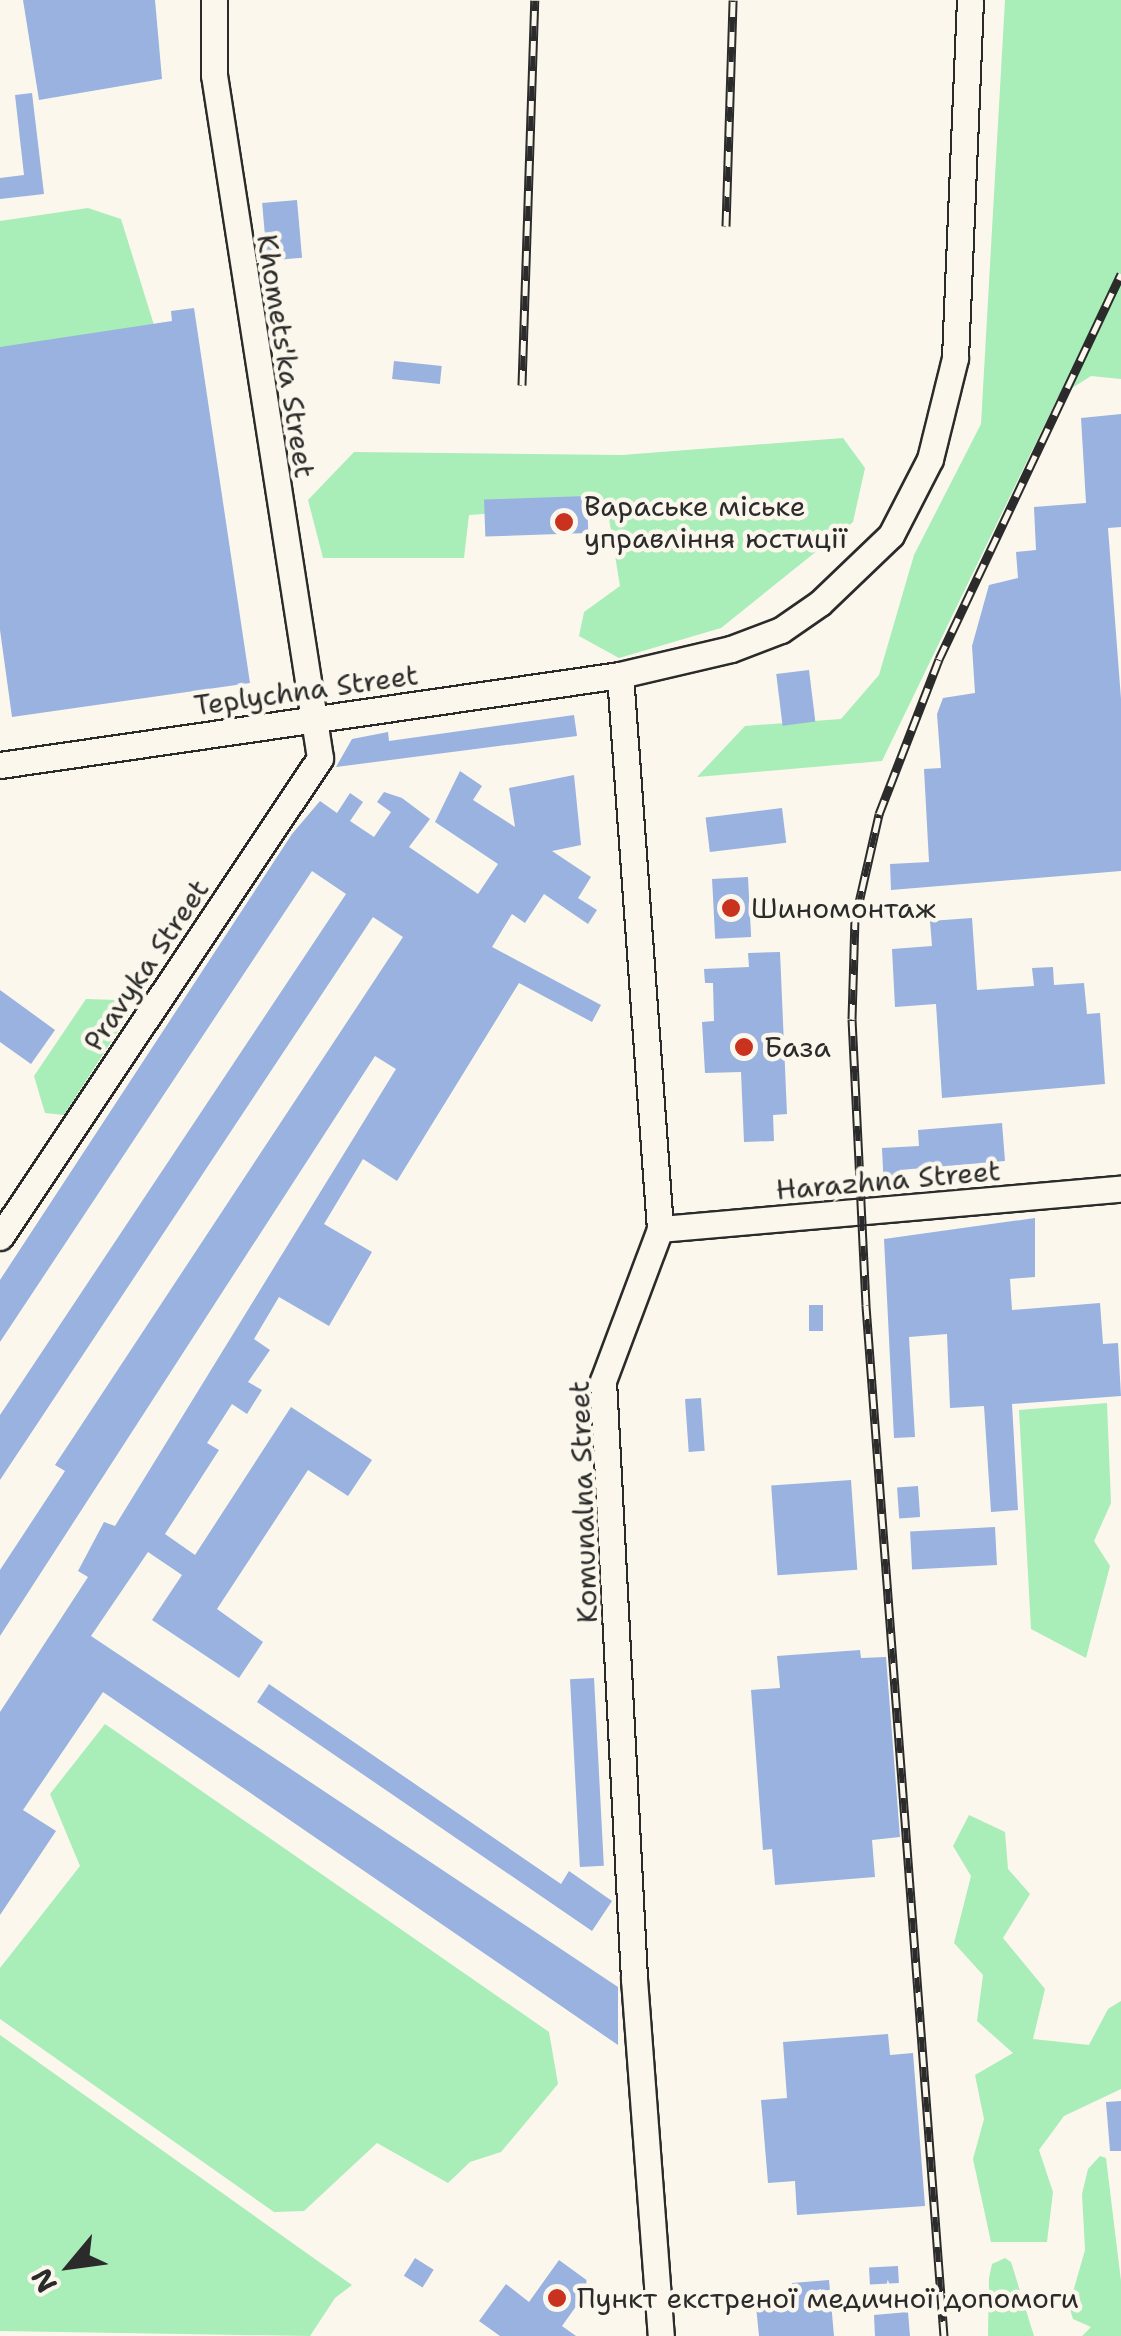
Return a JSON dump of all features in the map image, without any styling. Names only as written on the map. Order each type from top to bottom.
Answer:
[{"type":"street","name":"Khomets'ka Street","points":[[214,0],[214,75],[311,720]]},
{"type":"street","name":"Teplychna Street","points":[[0,765],[620,675],[730,649],[781,630],[807,612],[890,535],[930,459],[957,339],[970,0]]},
{"type":"street","name":"Komunalna Street","points":[[620,675],[660,1229],[603,1381],[634,1979],[661,2336]]},
{"type":"street","name":"Pravyka Street","points":[[0,1237],[320,758],[311,720]]},
{"type":"street","name":"Harazhna Street","points":[[660,1229],[1121,1190]]},
{"type":"green space","points":[[1005,0],[1121,0],[1121,379],[1091,376],[1058,397],[882,761],[697,777],[745,726],[841,719],[879,675],[914,555],[981,424]]},
{"type":"green space","points":[[88,208],[121,219],[154,325],[0,350],[0,221]]},
{"type":"green space","points":[[843,438],[865,468],[853,522],[721,628],[619,658],[579,636],[584,612],[620,586],[607,506],[469,515],[464,558],[323,558],[308,500],[354,452],[622,455]]},
{"type":"green space","points":[[86,999],[119,1000],[129,1014],[64,1115],[45,1113],[34,1076]]},
{"type":"green space","points":[[1107,1403],[1111,1503],[1094,1541],[1110,1566],[1086,1658],[1031,1629],[1019,1410]]},
{"type":"green space","points":[[105,1724],[549,2032],[558,2084],[501,2152],[470,2162],[448,2183],[377,2143],[304,2211],[274,2212],[0,2019],[0,1968],[80,1866],[50,1794]]},
{"type":"green space","points":[[969,1815],[1005,1832],[1008,1869],[1030,1894],[1003,1938],[1045,1989],[1033,2039],[1089,2045],[1108,2009],[1121,2001],[1121,2089],[1064,2116],[1039,2150],[1053,2192],[1047,2242],[991,2242],[973,2159],[984,2119],[975,2075],[1013,2053],[977,2021],[983,1975],[954,1943],[971,1876],[953,1846]]},
{"type":"green space","points":[[0,2035],[352,2285],[335,2298],[310,2336],[0,2331]]},
{"type":"green space","points":[[1100,2156],[1106,2158],[1121,2281],[1121,2336],[1082,2336],[1091,2327],[1073,2319],[1069,2306],[1085,2250],[1082,2194],[1088,2169]]},
{"type":"green space","points":[[1005,2258],[1011,2262],[1034,2336],[988,2336],[992,2264]]},
{"type":"building","points":[[23,0],[155,0],[162,79],[39,100]]},
{"type":"building","points":[[32,93],[44,194],[0,199],[0,178],[24,175],[15,95]]},
{"type":"building","points":[[297,200],[302,258],[267,261],[262,203]]},
{"type":"building","points":[[194,308],[250,683],[12,717],[0,630],[0,347],[172,321],[171,311]]},
{"type":"building","points":[[394,361],[442,366],[440,384],[392,379]]},
{"type":"building","points":[[1121,414],[1121,527],[1108,528],[1121,699],[1121,871],[891,890],[890,864],[929,862],[924,769],[941,768],[937,714],[943,698],[975,693],[972,646],[989,585],[1018,578],[1016,552],[1036,550],[1034,507],[1086,503],[1081,418]]},
{"type":"building","points":[[587,496],[588,533],[485,537],[484,500]]},
{"type":"building","points":[[809,670],[815,722],[783,726],[776,674]]},
{"type":"building","points":[[574,715],[577,736],[336,767],[352,739],[388,732],[389,741]]},
{"type":"building","points":[[460,771],[482,786],[473,800],[515,827],[509,788],[574,775],[581,845],[552,851],[591,877],[578,898],[597,910],[588,924],[544,894],[525,923],[512,914],[492,947],[601,1005],[592,1022],[519,983],[397,1181],[363,1159],[324,1224],[372,1252],[329,1326],[279,1297],[254,1339],[270,1350],[248,1382],[262,1390],[247,1414],[232,1404],[207,1443],[219,1450],[165,1534],[195,1555],[291,1407],[372,1460],[348,1496],[308,1470],[217,1609],[263,1642],[239,1678],[152,1620],[182,1575],[148,1552],[91,1636],[618,1987],[618,2045],[103,1692],[23,1810],[56,1831],[0,1915],[0,1712],[88,1577],[78,1571],[104,1522],[115,1526],[396,1069],[375,1056],[0,1636],[0,1570],[65,1471],[55,1465],[403,937],[373,917],[0,1480],[0,1415],[346,894],[312,871],[0,1342],[0,1280],[292,834],[320,801],[337,813],[350,793],[363,802],[350,821],[374,837],[391,812],[377,802],[384,792],[402,798],[430,819],[409,847],[478,894],[498,864],[435,822]]},
{"type":"building","points":[[782,808],[786,843],[710,852],[706,817]]},
{"type":"building","name":"Шиномонтаж","points":[[748,877],[751,937],[715,939],[712,879]]},
{"type":"building","points":[[972,918],[977,990],[1034,986],[1032,968],[1053,967],[1054,985],[1084,983],[1087,1014],[1100,1013],[1105,1084],[942,1098],[936,1004],[895,1007],[892,949],[932,946],[930,921]]},
{"type":"building","name":"База","points":[[780,952],[787,1114],[773,1115],[774,1141],[744,1142],[741,1072],[705,1073],[702,1022],[714,1021],[713,983],[705,983],[704,969],[749,967],[748,953]]},
{"type":"building","points":[[0,990],[55,1030],[31,1064],[0,1042]]},
{"type":"building","points":[[1002,1123],[1005,1161],[900,1170],[902,1190],[884,1191],[882,1148],[919,1146],[918,1130]]},
{"type":"building","points":[[1035,1218],[1035,1277],[1010,1279],[1012,1310],[1100,1303],[1103,1344],[1118,1343],[1121,1396],[1012,1404],[1018,1510],[991,1512],[984,1406],[950,1408],[947,1334],[909,1337],[915,1437],[894,1438],[884,1239]]},
{"type":"building","points":[[809,1305],[823,1305],[823,1331],[809,1331]]},
{"type":"building","points":[[701,1398],[705,1451],[689,1452],[685,1399]]},
{"type":"building","points":[[851,1480],[857,1570],[777,1575],[771,1486]]},
{"type":"building","points":[[918,1486],[920,1517],[899,1518],[897,1487]]},
{"type":"building","points":[[995,1527],[997,1565],[912,1569],[910,1531]]},
{"type":"building","points":[[860,1650],[861,1658],[886,1657],[900,1837],[872,1840],[875,1877],[775,1885],[772,1849],[763,1850],[751,1690],[780,1688],[777,1656]]},
{"type":"building","points":[[594,1678],[604,1866],[580,1867],[570,1679]]},
{"type":"building","points":[[269,1684],[561,1884],[569,1871],[612,1901],[592,1931],[257,1702]]},
{"type":"building","points":[[888,2034],[890,2055],[913,2053],[925,2206],[797,2215],[795,2181],[768,2183],[761,2100],[787,2098],[783,2042]]},
{"type":"building","points":[[1121,2101],[1121,2151],[1110,2151],[1106,2102]]},
{"type":"building","points":[[415,2258],[434,2270],[423,2287],[404,2276]]},
{"type":"building","name":"Пункт екстреної медичної допомоги","points":[[559,2260],[592,2284],[562,2326],[576,2336],[500,2336],[479,2321],[506,2284],[529,2302]]},
{"type":"building","points":[[898,2266],[899,2283],[870,2284],[869,2268]]},
{"type":"building","points":[[829,2280],[834,2336],[759,2336],[756,2306],[794,2304],[792,2283]]},
{"type":"building","points":[[908,2312],[910,2336],[875,2336],[874,2315]]},
{"type":"railway","points":[[522,385],[535,0]]},
{"type":"railway","points":[[726,226],[733,0]]},
{"type":"railway","points":[[944,2336],[866,1305],[852,1019],[855,920],[879,814],[939,659],[1121,274]]},
{"type":"place","name":"Вараське міське управління юстиції","points":[[564,522]]},
{"type":"place","name":"Шиномонтаж","points":[[731,908]]},
{"type":"place","name":"База","points":[[744,1047]]},
{"type":"place","name":"Пункт екстреної медичної допомоги","points":[[557,2298]]}]
